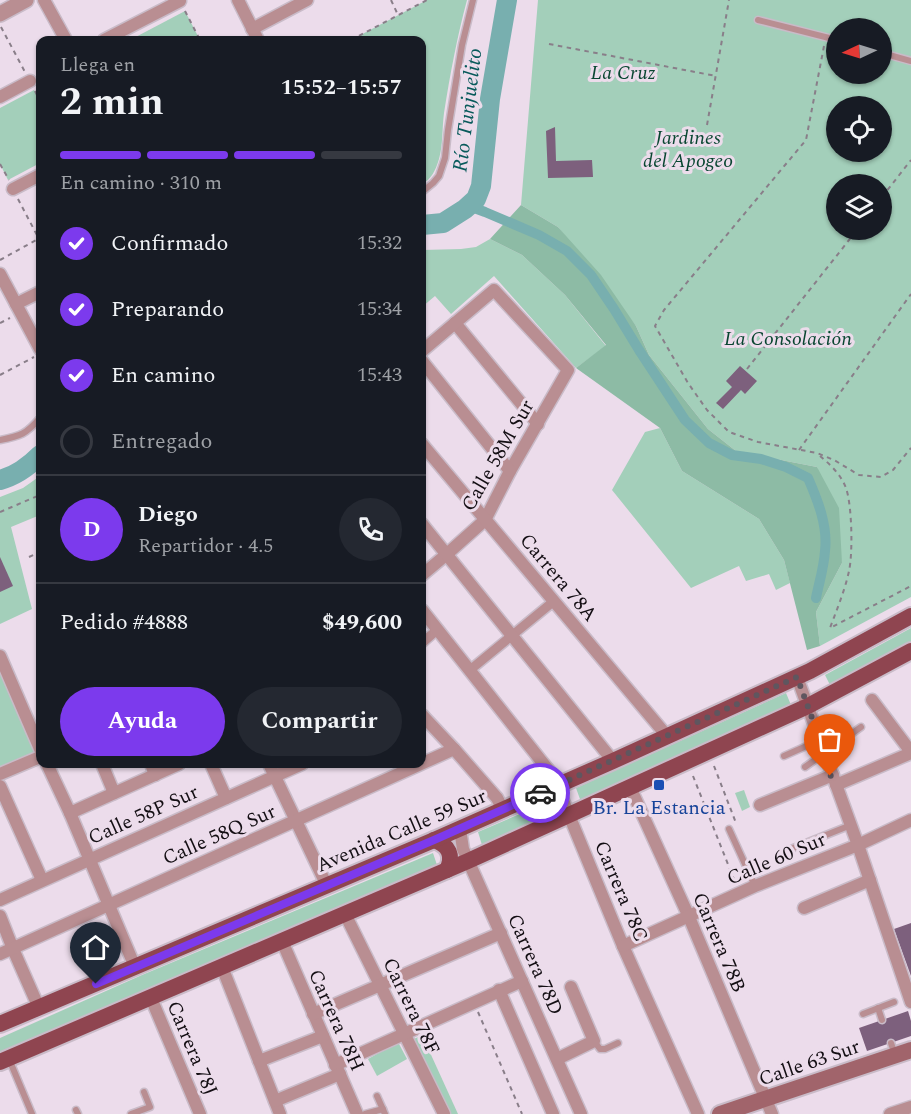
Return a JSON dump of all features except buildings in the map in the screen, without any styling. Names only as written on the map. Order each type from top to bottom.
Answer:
[{"type":"main road","name":"Avenida Calle 59 Sur","points":[[0,1024],[460,829],[613,761],[832,660],[911,616]]},
{"type":"main road","points":[[4,1060],[468,861],[808,706],[911,651]]},
{"type":"main road","points":[[434,840],[442,843],[451,855],[451,863],[447,870]]},
{"type":"main road","name":"Calle 63 Sur","points":[[720,1114],[769,1106],[899,1049]]},
{"type":"street","points":[[0,14],[26,0]]},
{"type":"street","points":[[44,0],[64,36]]},
{"type":"street","points":[[238,0],[256,36]]},
{"type":"street","points":[[252,29],[307,0]]},
{"type":"street","points":[[113,36],[180,1]]},
{"type":"street","points":[[0,97],[30,81]]},
{"type":"street","points":[[13,189],[36,177]]},
{"type":"street","points":[[0,274],[36,343]]},
{"type":"street","name":"Calle 58M Sur","points":[[426,572],[485,520],[510,471],[568,370],[494,290],[455,323]]},
{"type":"street","points":[[16,304],[36,294]]},
{"type":"street","points":[[426,348],[455,323],[537,424]]},
{"type":"street","points":[[426,366],[510,471]]},
{"type":"street","name":"Carrera 78A","points":[[426,449],[485,520],[518,551],[554,601],[619,674],[667,736]]},
{"type":"street","points":[[426,529],[613,761]]},
{"type":"street","points":[[470,670],[554,601]]},
{"type":"street","name":"Carrera 78C","points":[[426,615],[543,761],[557,786],[623,946],[698,1114]]},
{"type":"street","points":[[426,640],[437,630]]},
{"type":"street","points":[[0,656],[36,740]]},
{"type":"street","points":[[797,677],[851,825],[911,1002]]},
{"type":"street","points":[[760,805],[911,752],[872,700]]},
{"type":"street","points":[[426,719],[497,798],[503,810]]},
{"type":"street","name":"Calle 58Q Sur","points":[[426,762],[454,749]]},
{"type":"street","points":[[0,774],[36,759]]},
{"type":"street","points":[[49,768],[135,968]]},
{"type":"street","points":[[104,768],[114,794]]},
{"type":"street","points":[[213,768],[226,798]]},
{"type":"street","points":[[271,768],[327,886]]},
{"type":"street","name":"Calle 58P Sur","points":[[0,900],[293,768]]},
{"type":"street","name":"Calle 58Q Sur","points":[[0,954],[412,768]]},
{"type":"street","points":[[70,813],[114,794],[153,769]]},
{"type":"street","points":[[0,786],[42,880]]},
{"type":"street","name":"Carrera 78B","points":[[630,786],[689,917],[769,1106]]},
{"type":"street","name":"Calle 60 Sur","points":[[623,946],[689,917],[754,883],[858,845],[911,820]]},
{"type":"street","name":"Carrera 78D","points":[[460,829],[463,849],[468,861],[581,1114]]},
{"type":"street","points":[[804,909],[870,880]]},
{"type":"street","name":"Carrera 78F","points":[[345,914],[444,1114]]},
{"type":"street","points":[[0,916],[39,1008]]},
{"type":"street","points":[[313,1014],[501,933]]},
{"type":"street","name":"Carrera 78H","points":[[282,941],[357,1114]]},
{"type":"street","points":[[222,967],[280,1114]]},
{"type":"street","points":[[275,1101],[404,1034],[522,981]]},
{"type":"street","points":[[557,1059],[594,1041],[571,987]]},
{"type":"street","points":[[499,990],[553,1114]]},
{"type":"street","name":"Carrera 78J","points":[[151,998],[200,1114]]},
{"type":"street","points":[[259,1061],[323,1036]]},
{"type":"street","points":[[890,1114],[911,1107]]},
{"type":"lane","points":[[426,189],[439,176],[445,158],[462,45],[473,0]]},
{"type":"lane","points":[[758,20],[825,37]]},
{"type":"lane","points":[[892,55],[911,61]]},
{"type":"lane","points":[[0,440],[15,438],[27,432],[36,422]]},
{"type":"lane","points":[[805,767],[861,727]]},
{"type":"lane","points":[[784,756],[820,740]]},
{"type":"lane","points":[[791,849],[851,825]]},
{"type":"lane","points":[[729,829],[754,883]]},
{"type":"lane","points":[[863,1014],[894,1002]]},
{"type":"lane","points":[[878,1008],[882,1020]]},
{"type":"lane","points":[[594,1041],[600,1049],[618,1043]]},
{"type":"lane","points":[[4,1060],[32,1114]]},
{"type":"lane","points":[[131,1114],[150,1107],[144,1092]]},
{"type":"lane","points":[[365,1114],[384,1111],[377,1096]]},
{"type":"path","points":[[391,0],[398,15]]},
{"type":"path","points":[[359,36],[427,0]]},
{"type":"path","points":[[707,125],[729,0]]},
{"type":"path","points":[[180,1],[198,36]]},
{"type":"path","points":[[0,26],[36,93]]},
{"type":"path","points":[[825,37],[806,140],[664,310],[656,326],[688,383],[707,410],[729,432],[758,442],[817,453],[859,475],[881,477],[893,470],[911,448]]},
{"type":"path","points":[[549,44],[716,76]]},
{"type":"path","points":[[892,184],[911,160]]},
{"type":"path","points":[[0,164],[36,231]]},
{"type":"path","points":[[0,260],[36,240]]},
{"type":"path","points":[[747,369],[849,240]]},
{"type":"path","points":[[799,450],[911,294]]},
{"type":"path","points":[[0,375],[36,353]]},
{"type":"path","points":[[817,453],[832,466],[846,489],[851,518],[852,544],[849,570],[830,628],[911,586]]},
{"type":"path","points":[[0,512],[36,497]]},
{"type":"path","points":[[29,557],[36,554]]},
{"type":"path","points":[[693,776],[736,886],[754,883]]},
{"type":"path","points":[[474,1002],[522,1114]]},
{"type":"green space","points":[[427,0],[467,0],[444,113],[439,159],[433,174],[426,181],[426,36],[359,36]]},
{"type":"green space","name":"Jardines del Apogeo","points":[[538,0],[911,0],[911,597],[820,646],[816,612],[842,563],[817,467],[736,451],[708,429],[649,355],[636,326],[558,227],[521,205]]},
{"type":"green space","points":[[185,11],[198,36],[138,36]]},
{"type":"green space","points":[[34,90],[36,94],[36,165],[8,180],[0,164],[0,108]]},
{"type":"green space","points":[[521,205],[558,227],[601,275],[636,326],[649,355],[708,429],[736,451],[817,467],[839,508],[842,563],[816,612],[820,646],[807,650],[784,560],[759,519],[682,471],[660,428],[576,368],[606,345],[565,295],[522,255],[490,239]]},
{"type":"green space","points":[[490,239],[522,255],[565,295],[606,346],[576,368],[494,276],[451,314],[435,296],[426,304],[426,250],[476,247]]},
{"type":"green space","points":[[660,428],[682,471],[759,519],[784,560],[790,583],[776,590],[769,574],[746,581],[739,566],[691,588],[612,490],[645,432]]},
{"type":"green space","points":[[36,479],[36,517],[11,527],[32,609],[0,624],[0,497],[23,488]]},
{"type":"green space","points":[[911,628],[911,643],[831,687],[825,675]]},
{"type":"green space","points":[[0,668],[35,753],[0,768]]},
{"type":"green space","points":[[786,693],[791,705],[581,802],[576,788]]},
{"type":"green space","points":[[744,790],[750,807],[742,811],[735,793]]},
{"type":"green space","points":[[538,806],[543,819],[482,845],[478,832]]},
{"type":"green space","points":[[433,853],[437,865],[0,1054],[0,1038],[142,975]]},
{"type":"green space","points":[[422,1035],[458,1114],[449,1114],[412,1040]]},
{"type":"green space","points":[[398,1042],[407,1059],[377,1076],[368,1059]]},
{"type":"waterway","name":"Río Tunjuelito","points":[[426,225],[443,223],[465,209],[476,199],[481,186],[490,99],[507,0]]},
{"type":"waterway","points":[[469,206],[539,235],[567,251],[591,275],[685,420],[709,443],[732,455],[761,459],[786,467],[808,478],[819,505],[826,542],[816,598]]},
{"type":"waterway","name":"Río Tunjuelito","points":[[0,480],[22,470],[36,459]]},
{"type":"way so far","points":[[540,793],[797,677],[833,775],[830,776]]},
{"type":"place","name":"Br. La Estancia","points":[[659,785]]},
{"type":"route","points":[[96,984],[540,793]]},
{"type":"park label","name":"La Cruz","points":[[623,72]]},
{"type":"park label","name":"La Consolación","points":[[788,338]]}]
